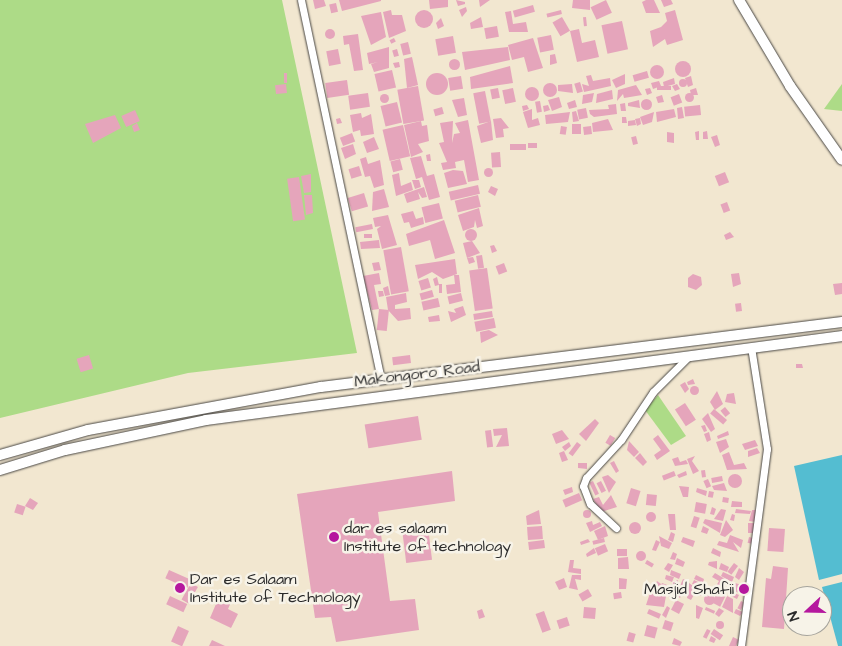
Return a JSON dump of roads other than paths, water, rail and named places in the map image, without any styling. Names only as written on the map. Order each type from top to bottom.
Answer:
[{"type":"main road","points":[[739,0],[790,86],[842,160]]},
{"type":"main road","name":"Makongoro Road","points":[[0,455],[88,430],[381,378],[842,322]]},
{"type":"main road","name":"Makongoro Road","points":[[0,470],[65,450],[206,420],[692,353],[842,336]]},
{"type":"street","points":[[301,0],[381,378]]},
{"type":"street","points":[[741,646],[766,449],[751,347]]},
{"type":"street","points":[[616,528],[590,504],[583,486],[586,478],[621,440],[653,392],[692,353]]},
{"type":"water","points":[[842,455],[842,574],[819,580],[794,466]]},
{"type":"water","points":[[842,582],[842,646],[838,646],[832,624],[832,586],[826,586]]},
{"type":"place","name":"dar es salaam Institute of technology","points":[[334,537]]},
{"type":"place","name":"Dar es Salaam Institute of Technology","points":[[180,588]]},
{"type":"place","name":"Masjid Shafii","points":[[744,589]]}]
